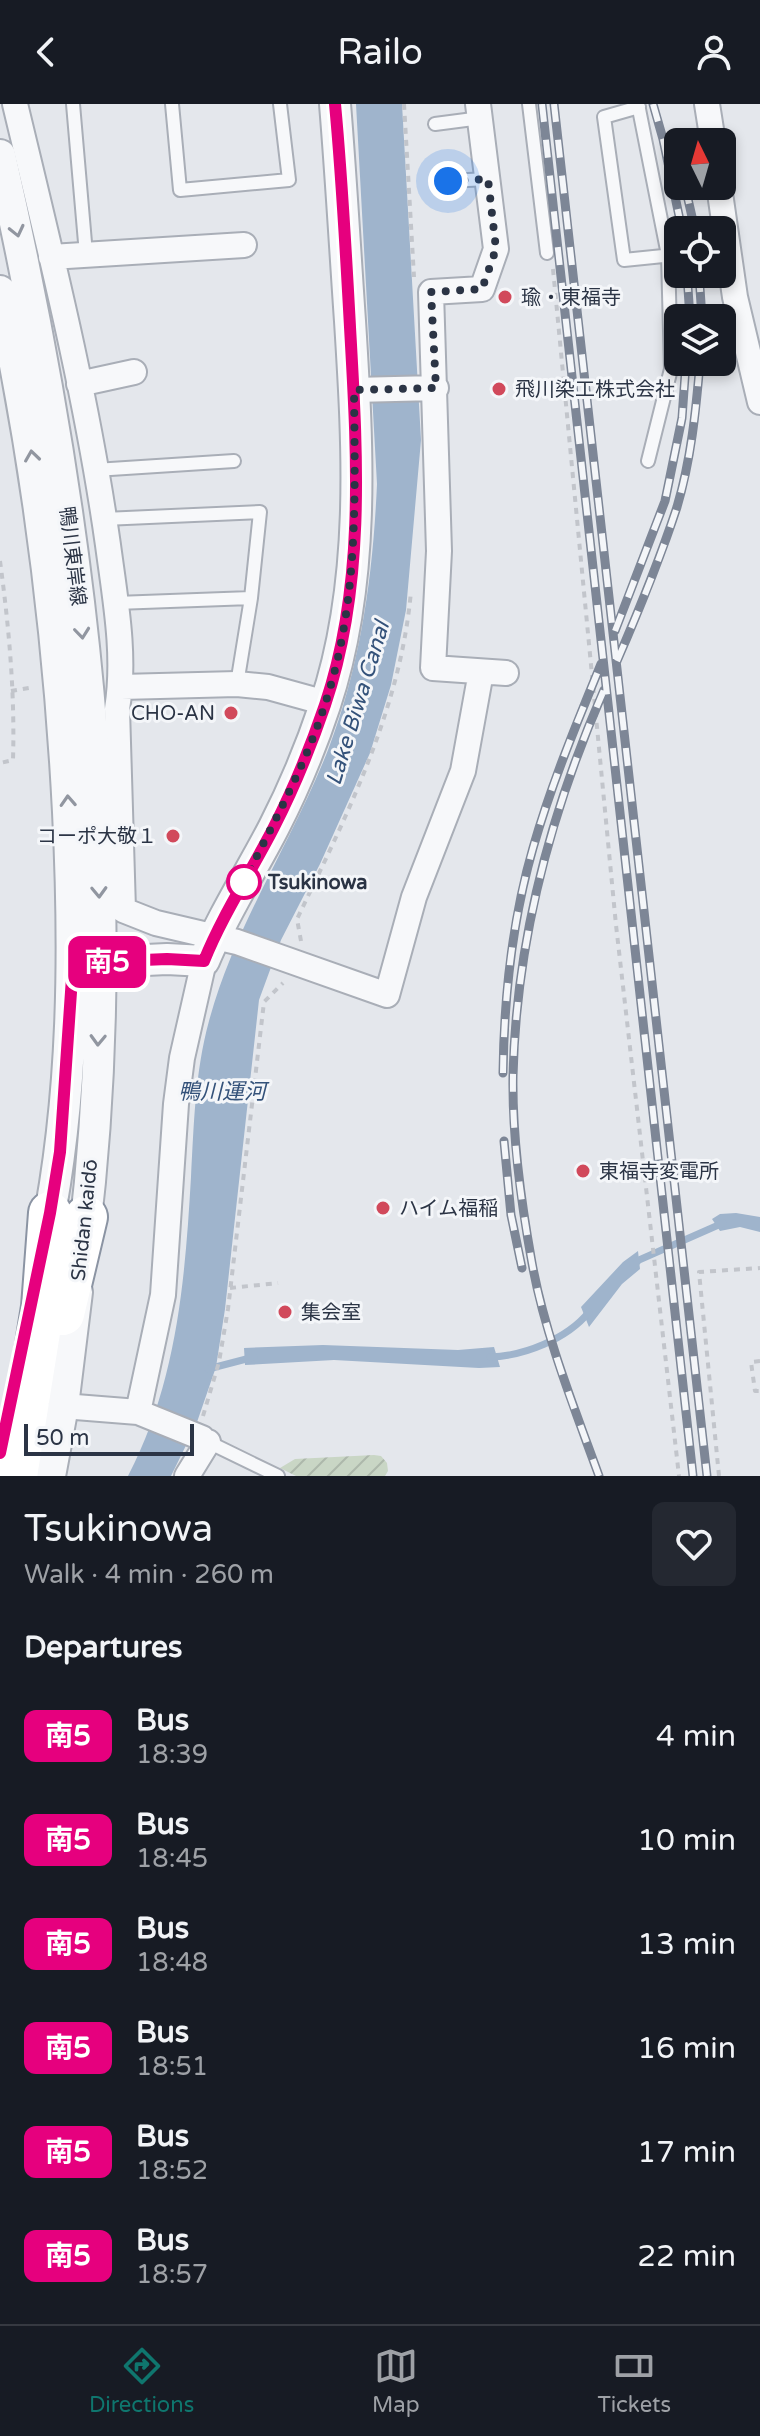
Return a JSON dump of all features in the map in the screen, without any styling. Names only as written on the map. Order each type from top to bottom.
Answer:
[{"type":"highway","points":[[16,1476],[43,1307],[68,1215]]},
{"type":"highway","points":[[29,1476],[51,1366],[68,1215]]},
{"type":"street","points":[[15,104],[79,384],[116,603],[121,687],[117,709],[123,910],[219,946],[294,962],[387,995],[414,897],[463,771],[481,672]]},
{"type":"street","points":[[143,1414],[163,1295],[182,1058],[219,946],[301,769],[326,703],[341,644],[352,578],[359,389],[335,104]]},
{"type":"street","points":[[707,104],[711,128]]},
{"type":"street","points":[[480,111],[496,249],[482,289],[431,292],[439,551],[433,668],[506,673]]},
{"type":"street","name":"鴨川東岸線","points":[[0,155],[41,345],[56,530]]},
{"type":"street","points":[[51,257],[244,245]]},
{"type":"street","points":[[733,288],[760,402]]},
{"type":"street","name":"鴨川東岸線","points":[[0,291],[30,440],[83,636],[92,740],[87,963]]},
{"type":"street","points":[[79,384],[134,372]]},
{"type":"street","points":[[359,389],[432,388]]},
{"type":"street","points":[[121,687],[237,684],[268,687],[326,703]]},
{"type":"street","points":[[87,963],[167,959],[219,946]]},
{"type":"street","name":"Shidan kaidō","points":[[0,1453],[68,1215],[98,1059],[87,963]]},
{"type":"street","name":"Shidan kaidō","points":[[50,1476],[63,1406],[68,1215]]},
{"type":"street","points":[[63,1406],[143,1414],[206,1435],[187,1476]]},
{"type":"lane","points":[[73,104],[86,254]]},
{"type":"lane","points":[[185,104],[172,104],[180,190],[289,180],[280,104]]},
{"type":"lane","points":[[529,104],[547,253]]},
{"type":"lane","points":[[664,222],[639,106],[604,117],[624,260],[664,256]]},
{"type":"lane","points":[[435,124],[480,111]]},
{"type":"lane","points":[[448,181],[488,179]]},
{"type":"lane","points":[[648,461],[671,369],[671,288]]},
{"type":"lane","points":[[95,470],[234,461]]},
{"type":"lane","points":[[104,519],[260,512],[251,598],[237,684]]},
{"type":"lane","points":[[116,603],[251,598]]},
{"type":"lane","points":[[206,1435],[278,1476]]},
{"type":"path","points":[[404,104],[415,286]]},
{"type":"path","points":[[547,253],[553,266],[601,777],[679,1476]]},
{"type":"path","points":[[0,561],[7,610],[13,760],[0,763]]},
{"type":"path","points":[[206,1435],[202,1415],[219,1362],[264,1002],[288,978],[294,962],[303,952],[297,919],[372,753],[394,685],[413,579]]},
{"type":"path","points":[[11,691],[42,686]]},
{"type":"path","points":[[719,1476],[699,1272],[760,1268]]},
{"type":"path","points":[[230,1288],[278,1283]]},
{"type":"path","points":[[760,1361],[751,1362],[755,1391],[760,1391]]},
{"type":"green space","points":[[381,1456],[387,1463],[385,1476],[296,1476],[280,1468],[295,1459]]},
{"type":"water","name":"鴨川運河","points":[[356,104],[402,104],[421,440],[406,610],[391,685],[370,753],[320,864],[281,940],[259,1000],[216,1367],[196,1425],[171,1476],[128,1476],[158,1404],[176,1330],[186,1254],[198,1079],[209,1021],[234,951],[328,750],[349,685],[363,619],[377,484]]},
{"type":"water","points":[[720,1214],[760,1217],[760,1232],[740,1227],[720,1231],[712,1219]]},
{"type":"water","points":[[638,1251],[640,1269],[622,1284],[589,1327],[581,1307],[623,1262]]},
{"type":"water","points":[[323,1345],[458,1350],[494,1347],[500,1367],[334,1360],[245,1365],[244,1348]]},
{"type":"waterway","points":[[633,1266],[639,1260],[723,1223]]},
{"type":"waterway","points":[[490,1357],[517,1353],[544,1344],[569,1330],[589,1312]]},
{"type":"waterway","points":[[208,1369],[254,1357]]},
{"type":"railway","points":[[542,104],[693,1476]]},
{"type":"railway","points":[[554,104],[707,1476]]},
{"type":"railway","points":[[653,104],[679,216]]},
{"type":"railway","points":[[688,200],[692,216]]},
{"type":"railway","points":[[688,288],[689,304]]},
{"type":"railway","points":[[700,288],[701,304]]},
{"type":"railway","points":[[615,631],[665,501],[682,418],[685,376]]},
{"type":"railway","points":[[617,661],[677,507],[695,417],[699,376]]},
{"type":"railway","points":[[503,1073],[510,960],[526,876],[556,778],[601,664]]},
{"type":"railway","points":[[599,1476],[561,1371],[538,1290],[518,1170],[513,1076],[521,977],[540,878],[568,783],[604,690]]},
{"type":"railway","points":[[504,1141],[511,1215],[522,1268]]},
{"type":"bus line","name":"南5","points":[[0,1453],[60,1152],[73,963],[167,959],[204,961],[301,769],[326,703],[341,644],[352,578],[354,390],[335,104]]},
{"type":"place","name":"瑜・東福寺","points":[[505,297]]},
{"type":"place","name":"飛川染工株式会社","points":[[499,389]]},
{"type":"place","name":"CHO-AN","points":[[231,713]]},
{"type":"place","name":"コーポ大敬１","points":[[173,836]]},
{"type":"place","name":"Tsukinowa","points":[[244,882]]},
{"type":"place","name":"東福寺変電所","points":[[583,1171]]},
{"type":"place","name":"ハイム福稲","points":[[383,1208]]},
{"type":"place","name":"集会室","points":[[285,1312]]},
{"type":"route","points":[[244,882],[301,769],[326,703],[341,644],[352,578],[354,390],[436,388],[431,292],[482,289],[496,249],[488,179],[448,181]]},
{"type":"water label","name":"Lake Biwa Canal","points":[[357,703]]}]
